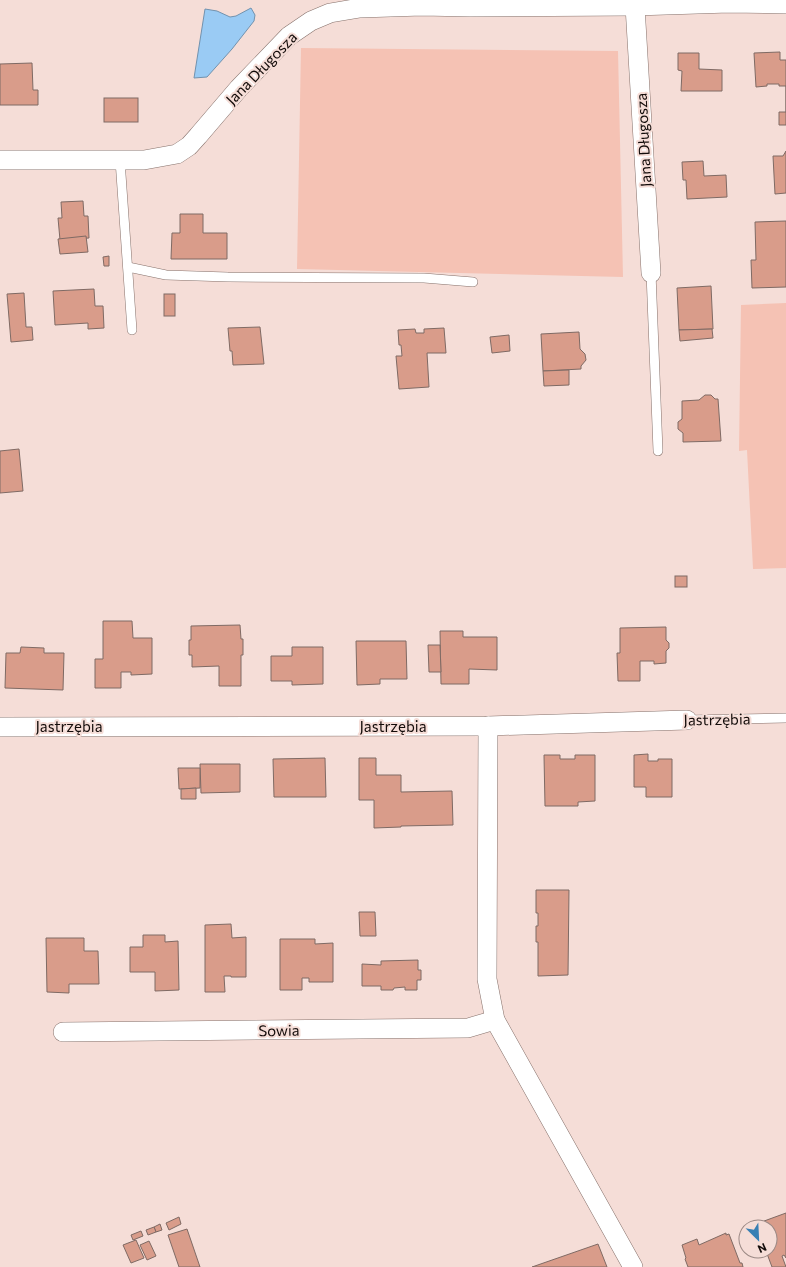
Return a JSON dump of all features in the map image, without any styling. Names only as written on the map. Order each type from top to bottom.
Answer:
[{"type":"street","name":"Jana Długosza","points":[[0,160],[144,160],[178,154],[189,146],[239,88],[289,36],[311,21],[330,13],[360,8],[471,3],[635,6],[729,3],[786,4]]},
{"type":"street","name":"Jana Długosza","points":[[635,6],[651,273]]},
{"type":"street","name":"Jastrzębia","points":[[0,727],[488,726],[687,720]]},
{"type":"street","points":[[488,726],[487,979],[495,1020],[633,1267]]},
{"type":"street","name":"Sowia","points":[[63,1032],[468,1028],[495,1020]]},
{"type":"lane","points":[[120,160],[132,330]]},
{"type":"lane","points":[[128,267],[166,275],[424,278],[473,282]]},
{"type":"lane","points":[[651,273],[658,451]]},
{"type":"lane","name":"Jastrzębia","points":[[687,720],[786,718]]},
{"type":"shaded area","points":[[301,48],[618,51],[623,277],[297,269]]},
{"type":"shaded area","points":[[786,303],[786,568],[753,569],[747,450],[739,451],[741,305]]},
{"type":"water","points":[[251,8],[255,15],[254,21],[232,49],[207,77],[194,78],[205,9],[217,11],[230,17],[236,16]]},
{"type":"building","points":[[780,52],[780,60],[786,60],[786,86],[779,86],[779,84],[767,84],[767,86],[756,87],[754,53]]},
{"type":"building","points":[[678,53],[699,53],[699,69],[722,70],[722,91],[681,91],[682,71],[678,70]]},
{"type":"building","points":[[32,63],[33,90],[38,90],[38,105],[0,105],[0,64]]},
{"type":"building","points":[[104,98],[138,98],[138,122],[104,122]]},
{"type":"building","points":[[779,112],[786,112],[786,125],[779,125]]},
{"type":"building","points":[[786,151],[786,193],[775,194],[773,156],[783,156]]},
{"type":"building","points":[[703,161],[704,176],[726,175],[727,197],[687,199],[686,180],[683,180],[682,162]]},
{"type":"building","points":[[83,201],[84,216],[88,216],[89,238],[60,240],[58,218],[62,218],[61,202]]},
{"type":"building","points":[[180,214],[203,214],[203,233],[227,233],[227,259],[171,259],[172,233],[180,233]]},
{"type":"building","points":[[786,221],[786,287],[752,288],[751,260],[756,260],[755,222]]},
{"type":"building","points":[[86,236],[88,252],[60,254],[58,239]]},
{"type":"building","points":[[109,256],[109,266],[104,266],[103,257]]},
{"type":"building","points":[[711,286],[713,329],[679,330],[677,288]]},
{"type":"building","points":[[94,289],[95,306],[103,306],[104,328],[88,329],[88,323],[55,325],[53,291]]},
{"type":"building","points":[[24,293],[26,327],[32,327],[33,340],[11,342],[7,294]]},
{"type":"building","points":[[164,294],[175,294],[175,316],[164,316]]},
{"type":"building","points":[[260,327],[264,364],[233,365],[228,328]]},
{"type":"building","points":[[444,328],[446,353],[427,353],[429,387],[399,389],[396,356],[402,356],[401,345],[399,345],[398,330],[415,329],[416,333],[424,333],[424,329]]},
{"type":"building","points":[[712,329],[713,338],[680,341],[679,330]]},
{"type":"building","points":[[579,332],[580,349],[585,354],[586,360],[581,366],[581,369],[543,371],[541,334]]},
{"type":"building","points":[[509,335],[510,351],[492,353],[490,337]]},
{"type":"building","points":[[569,370],[569,385],[544,386],[543,371]]},
{"type":"building","points":[[705,395],[711,395],[715,399],[718,399],[721,441],[683,442],[683,433],[678,429],[678,422],[682,419],[682,401],[699,400]]},
{"type":"building","points":[[19,449],[23,491],[0,493],[0,451]]},
{"type":"building","points":[[675,576],[687,576],[687,587],[675,587]]},
{"type":"building","points":[[103,621],[132,621],[133,638],[152,638],[152,674],[131,675],[131,672],[121,672],[121,688],[95,688],[95,659],[103,659]]},
{"type":"building","points":[[240,625],[241,639],[243,639],[243,655],[241,655],[241,686],[219,686],[219,666],[192,667],[192,655],[189,655],[191,626]]},
{"type":"building","points":[[666,627],[666,640],[669,643],[669,648],[666,651],[666,663],[654,664],[654,661],[640,661],[640,681],[618,681],[617,653],[620,653],[620,628]]},
{"type":"building","points":[[440,631],[463,631],[463,637],[497,637],[497,670],[469,669],[469,684],[441,684]]},
{"type":"building","points":[[356,641],[406,641],[407,679],[380,679],[380,684],[357,685]]},
{"type":"building","points":[[428,645],[440,645],[441,672],[429,672]]},
{"type":"building","points":[[21,647],[44,648],[44,653],[64,653],[63,690],[5,688],[6,653],[20,653]]},
{"type":"building","points":[[292,647],[323,647],[323,684],[292,685],[292,681],[271,681],[271,656],[292,656]]},
{"type":"building","points":[[648,754],[648,761],[672,759],[672,797],[646,797],[646,787],[634,787],[634,755]]},
{"type":"building","points":[[544,755],[560,755],[560,759],[575,759],[575,755],[595,755],[595,801],[578,802],[578,806],[545,806]]},
{"type":"building","points":[[325,758],[326,797],[274,797],[273,759]]},
{"type":"building","points":[[359,758],[376,758],[376,775],[401,775],[401,792],[452,791],[453,825],[374,828],[374,800],[359,800]]},
{"type":"building","points":[[200,764],[240,764],[240,792],[201,793]]},
{"type":"building","points":[[178,768],[200,768],[200,788],[179,789]]},
{"type":"building","points":[[196,788],[196,799],[181,799],[181,789]]},
{"type":"building","points":[[536,890],[569,890],[568,975],[538,976],[538,942],[536,942],[536,926],[538,926],[538,913],[536,913]]},
{"type":"building","points":[[359,912],[375,912],[376,936],[360,936]]},
{"type":"building","points":[[231,924],[232,938],[246,937],[246,977],[224,976],[225,992],[205,992],[205,925]]},
{"type":"building","points":[[143,935],[165,935],[165,942],[178,941],[179,990],[155,991],[155,972],[130,972],[130,947],[143,947]]},
{"type":"building","points":[[46,938],[84,938],[84,951],[98,951],[99,984],[69,984],[69,993],[47,992]]},
{"type":"building","points":[[280,939],[315,939],[315,944],[333,943],[333,982],[309,982],[309,978],[302,978],[302,990],[280,990]]},
{"type":"building","points":[[418,960],[418,970],[421,970],[421,980],[417,980],[417,990],[405,990],[405,987],[394,988],[393,990],[381,990],[381,986],[362,986],[362,964],[381,965],[381,961]]},
{"type":"building","points":[[786,1213],[786,1258],[784,1255],[782,1256],[786,1267],[772,1267],[769,1259],[778,1259],[778,1219],[770,1219]]},
{"type":"building","points":[[179,1217],[181,1224],[169,1230],[166,1223]]},
{"type":"building","points":[[160,1224],[162,1230],[156,1232],[154,1227]]},
{"type":"building","points":[[154,1227],[156,1232],[148,1235],[146,1230]]},
{"type":"building","points":[[187,1229],[200,1267],[179,1267],[168,1235]]},
{"type":"building","points":[[141,1231],[143,1236],[133,1240],[131,1235]]},
{"type":"building","points":[[726,1233],[726,1235],[729,1234],[738,1259],[740,1263],[742,1263],[743,1267],[688,1267],[682,1245],[697,1239],[699,1245]]},
{"type":"building","points":[[136,1240],[144,1258],[131,1263],[123,1245]]},
{"type":"building","points":[[149,1241],[156,1256],[147,1260],[140,1245]]},
{"type":"building","points":[[598,1244],[607,1267],[532,1267]]}]
